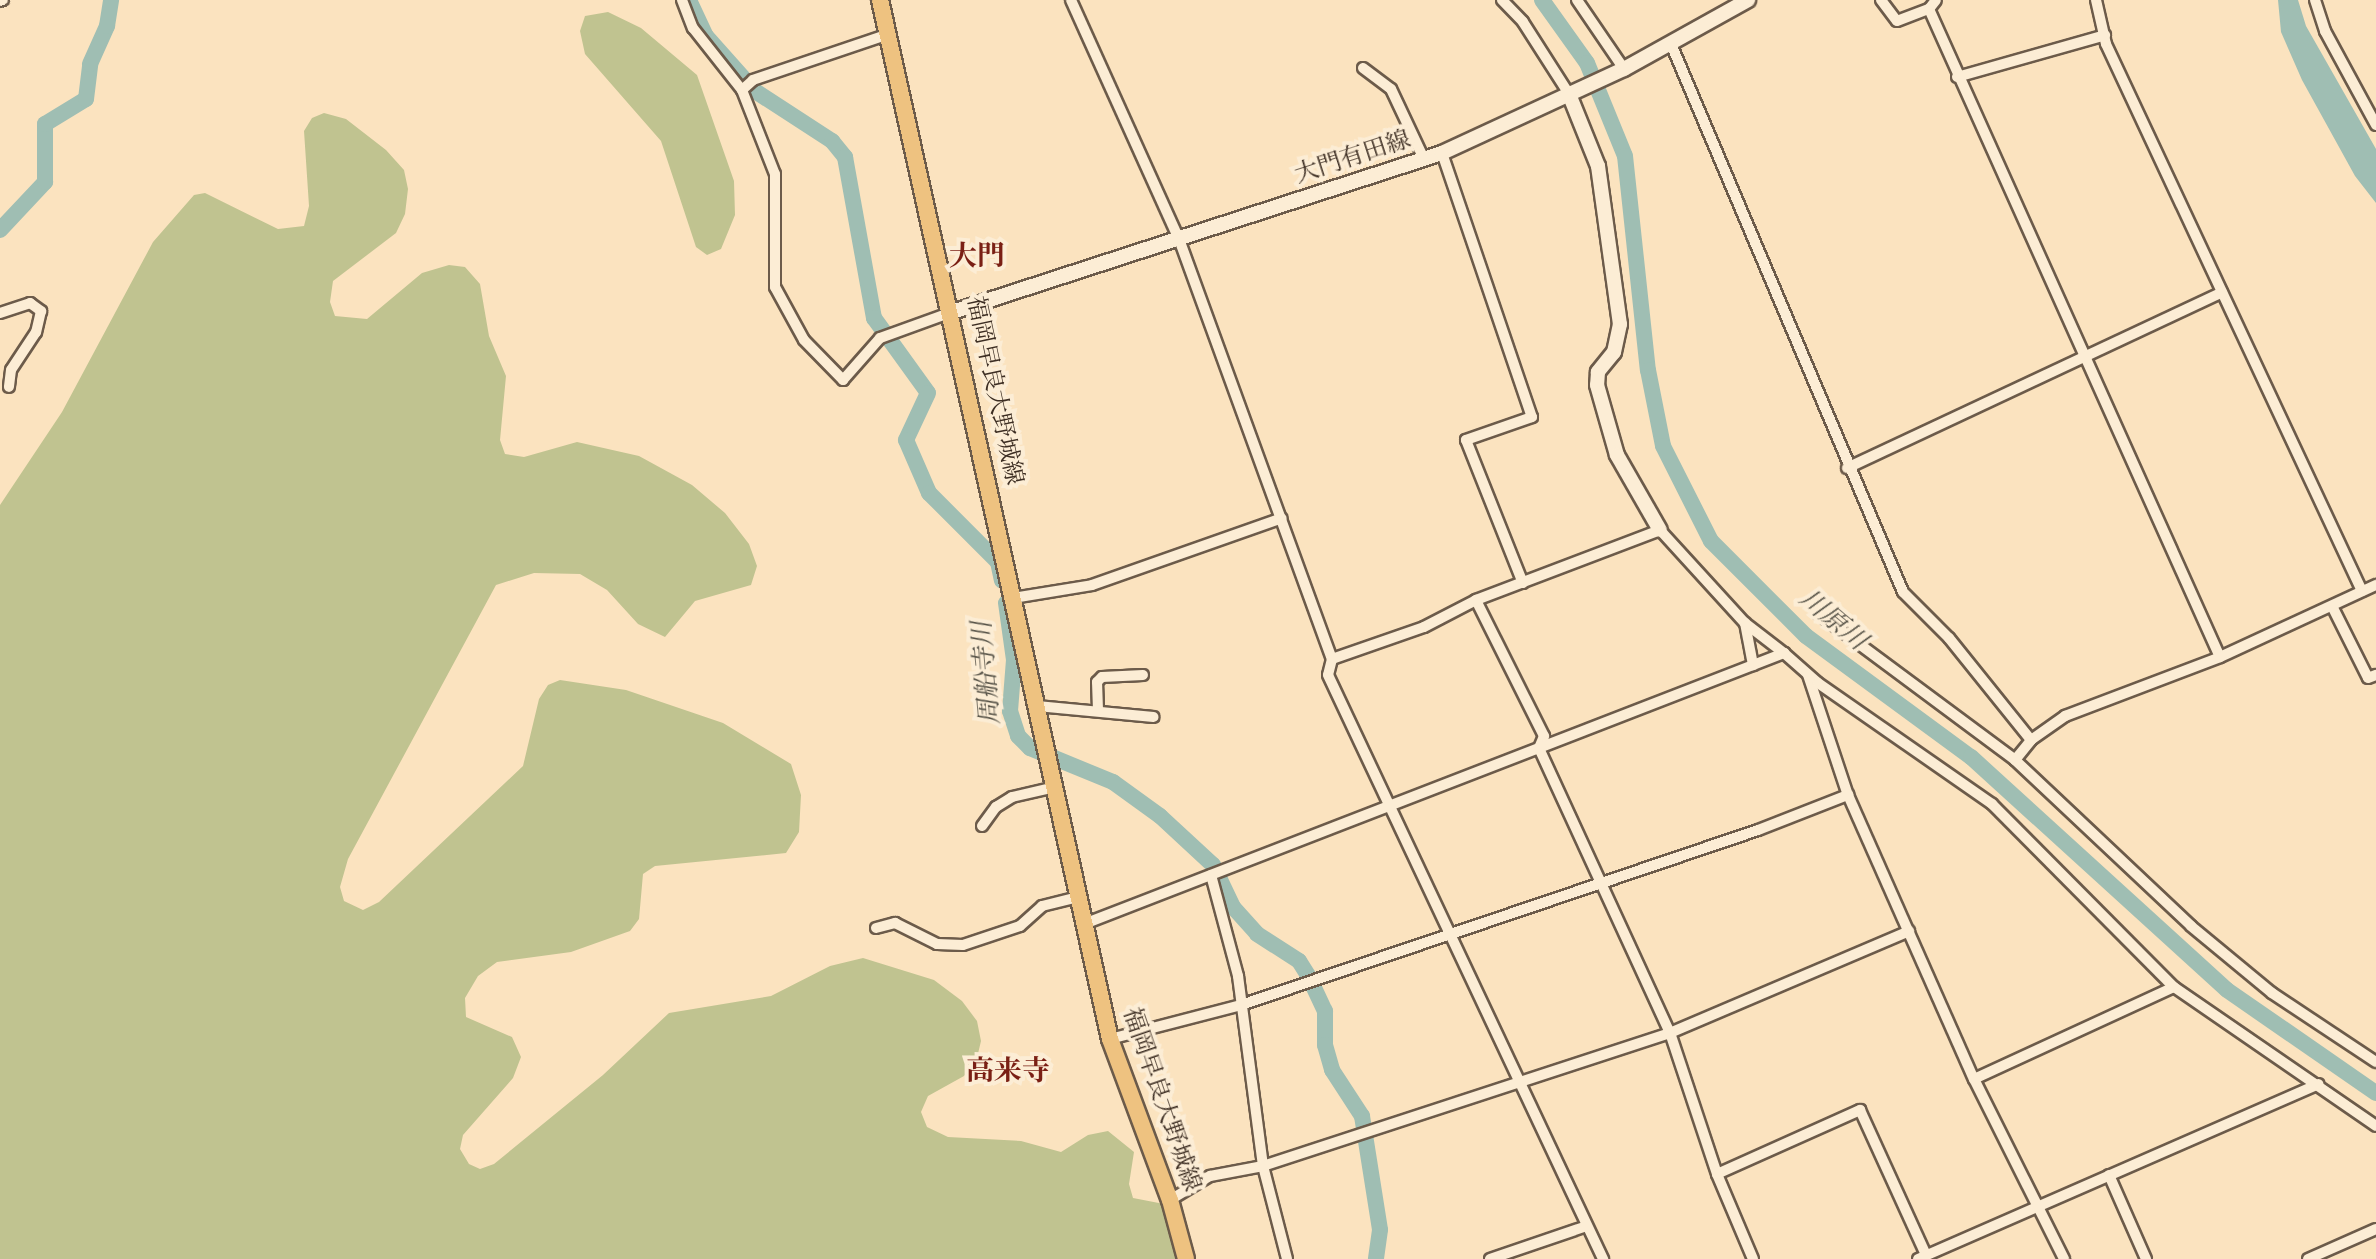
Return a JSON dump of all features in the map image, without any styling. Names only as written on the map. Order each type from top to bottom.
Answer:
[{"type":"main road","name":"福岡早良大野城線","points":[[880,0],[952,312],[1110,1039],[1170,1200],[1186,1259]]},
{"type":"main road","name":"大門有田線","points":[[952,312],[1442,153],[1617,72],[1748,0]]},
{"type":"main road","points":[[1575,92],[1598,166],[1620,324],[1614,352],[1598,372],[1597,385],[1617,455],[1660,530]]},
{"type":"street","points":[[682,0],[693,28],[742,90],[775,174],[775,287],[804,340],[843,380],[885,335],[952,312]]},
{"type":"street","points":[[1071,0],[1179,239],[1332,659],[1328,675],[1603,1259]]},
{"type":"street","points":[[1502,0],[1523,22],[1575,92]]},
{"type":"street","points":[[1577,0],[1617,72]]},
{"type":"street","points":[[1881,0],[1897,21],[1932,5],[1957,77],[2220,657]]},
{"type":"street","points":[[2096,0],[2105,35],[2362,591]]},
{"type":"street","points":[[2315,0],[2325,31],[2376,125]]},
{"type":"street","points":[[742,90],[753,80],[889,34]]},
{"type":"street","points":[[1957,77],[2105,35]]},
{"type":"street","points":[[1671,44],[1847,468],[1903,592],[1949,638],[2031,740]]},
{"type":"street","points":[[1363,68],[1391,89],[1424,159]]},
{"type":"street","points":[[1442,153],[1532,417],[1466,440],[1523,583]]},
{"type":"street","points":[[1847,468],[2222,292]]},
{"type":"street","points":[[0,313],[30,303],[41,311],[36,332],[11,370],[9,387]]},
{"type":"street","points":[[1013,598],[1092,585],[1282,518]]},
{"type":"street","points":[[1332,659],[1424,627],[1476,600],[1660,530],[1745,623],[1808,674],[1992,804],[2174,987],[2376,1126]]},
{"type":"street","points":[[2015,760],[2031,740],[2084,708],[2220,657],[2376,585]]},
{"type":"street","points":[[1476,600],[1544,736],[1539,748],[1670,1033],[1717,1174],[1753,1259]]},
{"type":"street","points":[[2332,606],[2368,678],[2376,675]]},
{"type":"street","points":[[1816,612],[2015,760],[2191,926],[2272,993],[2376,1062]]},
{"type":"street","points":[[1745,623],[1753,665]]},
{"type":"street","points":[[1084,924],[1539,748],[1681,689],[1784,653]]},
{"type":"street","points":[[1808,674],[1848,795],[1974,1079],[2035,1208],[2064,1259]]},
{"type":"street","points":[[1098,710],[1097,682],[1102,677],[1143,675]]},
{"type":"street","points":[[1037,706],[1153,717]]},
{"type":"street","points":[[982,826],[996,807],[1012,797],[1055,787]]},
{"type":"street","points":[[1110,1039],[1241,1005],[1312,982],[1848,795]]},
{"type":"street","points":[[1211,875],[1227,923],[1263,1166],[1287,1259]]},
{"type":"street","points":[[876,928],[895,923],[937,944],[963,945],[1020,926],[1042,906],[1079,897]]},
{"type":"street","points":[[1170,1200],[1210,1176],[1263,1166],[1670,1033],[1909,931]]},
{"type":"street","points":[[1974,1079],[2174,987]]},
{"type":"street","points":[[1717,1174],[1860,1110],[1922,1257],[2318,1084]]},
{"type":"street","points":[[2109,1175],[2146,1259]]},
{"type":"street","points":[[1490,1259],[1587,1226]]},
{"type":"street","points":[[2308,1259],[2376,1229]]},
{"type":"street","points":[[1943,1248],[1952,1259]]},
{"type":"green space","points":[[608,12],[641,28],[697,75],[734,181],[735,215],[721,249],[707,255],[696,247],[661,141],[585,54],[580,31],[585,16]]},
{"type":"green space","points":[[324,113],[346,119],[386,150],[404,170],[408,189],[405,214],[396,233],[333,281],[330,302],[335,316],[367,319],[422,273],[449,265],[465,267],[480,284],[489,336],[506,376],[500,440],[505,454],[524,457],[577,442],[639,456],[692,485],[725,513],[749,544],[757,566],[751,585],[695,601],[665,637],[638,624],[607,590],[580,574],[534,573],[496,585],[348,859],[340,887],[344,901],[363,910],[379,902],[523,766],[539,699],[548,685],[560,680],[626,690],[723,723],[791,764],[801,795],[799,832],[786,853],[655,866],[643,874],[639,919],[630,931],[571,952],[497,962],[478,976],[465,998],[466,1017],[512,1037],[521,1057],[513,1078],[463,1135],[460,1149],[469,1164],[480,1169],[494,1164],[603,1075],[669,1013],[771,996],[830,966],[863,958],[934,980],[962,1001],[977,1021],[981,1041],[976,1062],[964,1076],[928,1096],[921,1112],[927,1127],[948,1137],[1021,1141],[1061,1152],[1088,1135],[1108,1131],[1134,1152],[1129,1184],[1133,1198],[1164,1204],[1177,1259],[0,1259],[0,505],[62,412],[153,242],[194,195],[205,193],[278,229],[304,226],[309,206],[304,131],[312,118]]},
{"type":"water","points":[[2278,0],[2298,0],[2306,26],[2376,149],[2376,203],[2355,176],[2302,80],[2281,32]]},
{"type":"waterway","name":"周船寺川","points":[[0,230],[45,182],[45,124],[86,99],[90,64],[107,26],[111,0]]},
{"type":"waterway","name":"周船寺川","points":[[689,0],[706,36],[755,91],[832,141],[845,157],[874,318],[928,393],[906,440],[929,493],[998,562],[1002,581]]},
{"type":"waterway","name":"川原川","points":[[1542,0],[1587,63],[1625,156],[1648,370],[1663,446],[1711,541],[1806,636],[1971,757],[2227,990],[2376,1093]]},
{"type":"waterway","name":"周船寺川","points":[[1006,603],[1014,660],[1010,711],[1018,736],[1030,748],[1113,782],[1160,816],[1213,865],[1233,907],[1257,934],[1299,961],[1309,977],[1325,1011],[1325,1045],[1332,1070],[1362,1116],[1380,1230],[1376,1259]]},
{"type":"district","name":"大門","points":[[977,258]]},
{"type":"district","name":"高来寺","points":[[1008,1073]]}]
